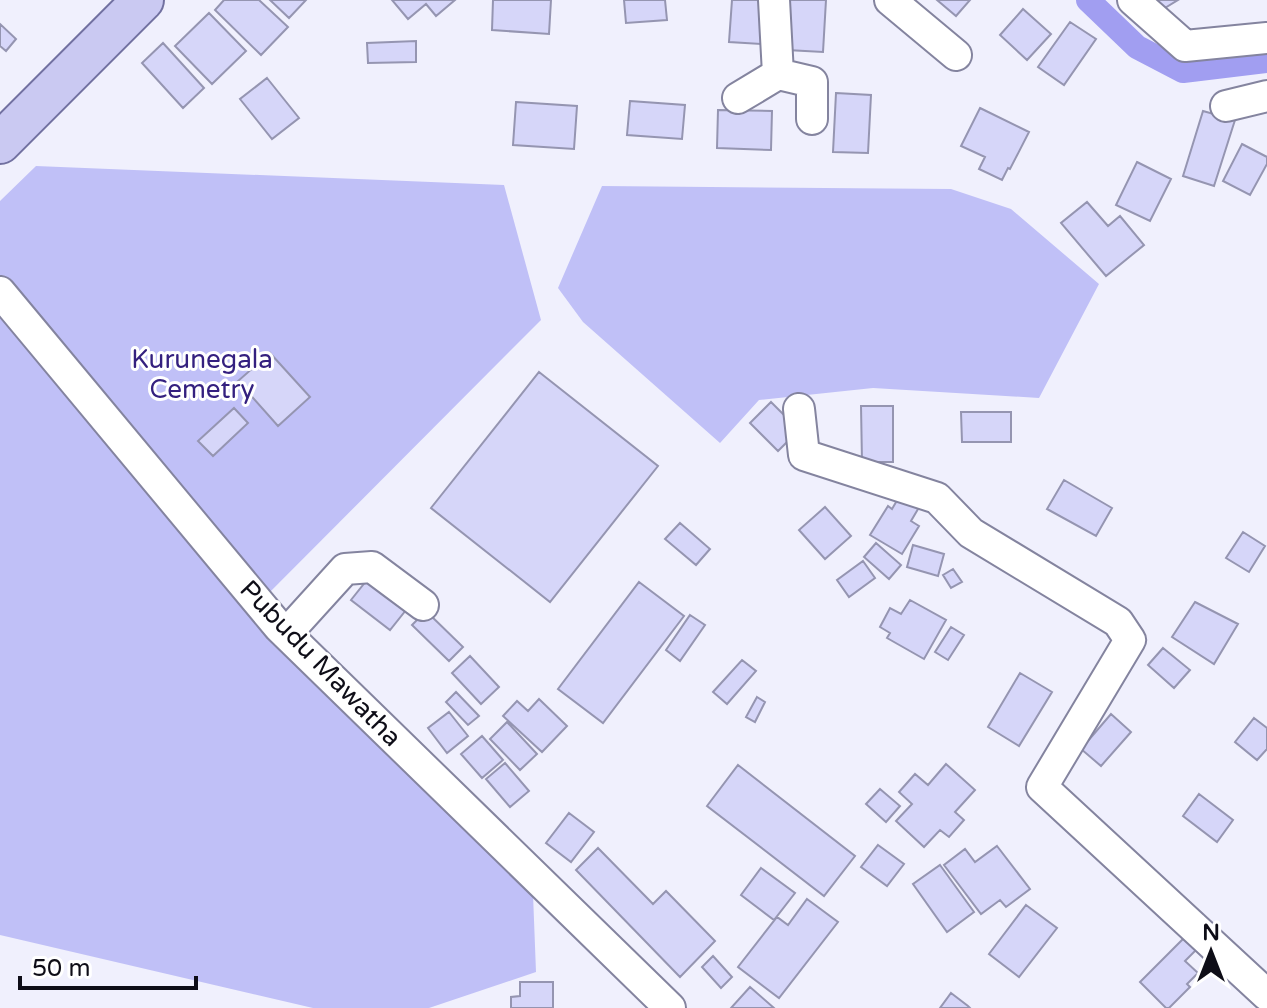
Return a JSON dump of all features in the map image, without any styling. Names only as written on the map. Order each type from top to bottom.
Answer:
[{"type":"main road","points":[[3,135],[143,0]]},
{"type":"street","points":[[774,0],[778,74]]},
{"type":"street","points":[[890,0],[956,55]]},
{"type":"street","points":[[1133,0],[1185,46],[1267,38]]},
{"type":"street","points":[[738,98],[778,74],[812,82],[812,119]]},
{"type":"street","points":[[1226,106],[1267,96]]},
{"type":"street","name":"Pubudu Mawatha","points":[[0,292],[286,634],[670,1008]]},
{"type":"street","points":[[799,409],[804,455],[937,498],[971,533],[1118,622],[1130,640],[1042,787],[1267,995]]},
{"type":"street","points":[[286,634],[345,569],[372,567],[423,605]]},
{"type":"green space","name":"Kurunegala Cemetry","points":[[36,166],[504,185],[541,320],[248,614],[533,894],[536,972],[429,1008],[313,1008],[0,935],[0,201]]},
{"type":"green space","points":[[602,186],[951,189],[1011,209],[1099,284],[1039,398],[873,388],[759,400],[720,443],[583,322],[558,288]]},
{"type":"building","points":[[224,0],[259,0],[288,27],[261,55],[215,10]]},
{"type":"building","points":[[270,0],[306,0],[289,18]]},
{"type":"building","points":[[392,0],[455,0],[436,16],[426,4],[408,19]]},
{"type":"building","points":[[493,0],[551,0],[549,34],[492,30]]},
{"type":"building","points":[[624,0],[665,0],[667,20],[626,23]]},
{"type":"building","points":[[732,0],[764,0],[761,44],[729,42]]},
{"type":"building","points":[[790,0],[826,0],[823,52],[787,50]]},
{"type":"building","points":[[937,0],[970,0],[956,16]]},
{"type":"building","points":[[1153,0],[1178,0],[1160,11]]},
{"type":"building","points":[[1023,9],[1051,34],[1027,60],[1000,35]]},
{"type":"building","points":[[209,13],[246,51],[212,84],[175,46]]},
{"type":"building","points":[[1070,22],[1096,39],[1064,85],[1038,67]]},
{"type":"building","points":[[0,24],[16,39],[6,51],[0,46]]},
{"type":"building","points":[[416,41],[416,62],[368,63],[367,43]]},
{"type":"building","points":[[163,43],[204,88],[183,108],[142,63]]},
{"type":"building","points":[[267,78],[299,118],[272,139],[240,99]]},
{"type":"building","points":[[836,93],[871,95],[868,153],[833,152]]},
{"type":"building","points":[[630,101],[685,105],[682,139],[627,135]]},
{"type":"building","points":[[516,102],[577,106],[574,149],[513,145]]},
{"type":"building","points":[[980,108],[1029,132],[1002,180],[979,169],[985,157],[961,146]]},
{"type":"building","points":[[718,110],[772,111],[771,150],[717,148]]},
{"type":"building","points":[[1203,111],[1235,120],[1214,186],[1183,176]]},
{"type":"building","points":[[1242,144],[1267,157],[1267,164],[1250,195],[1223,181]]},
{"type":"building","points":[[1137,162],[1171,179],[1150,221],[1116,205]]},
{"type":"building","points":[[1087,202],[1108,226],[1120,216],[1144,245],[1106,276],[1061,223]]},
{"type":"building","points":[[270,353],[310,397],[278,426],[238,381]]},
{"type":"building","points":[[539,372],[658,466],[550,602],[431,508]]},
{"type":"building","points":[[771,402],[799,430],[778,451],[750,423]]},
{"type":"building","points":[[861,406],[893,406],[893,462],[862,462]]},
{"type":"building","points":[[234,408],[248,423],[213,456],[198,441]]},
{"type":"building","points":[[961,412],[1011,412],[1011,442],[962,442]]},
{"type":"building","points":[[1064,480],[1112,508],[1096,536],[1047,509]]},
{"type":"building","points":[[902,492],[921,504],[911,521],[919,526],[902,554],[870,535],[888,506],[892,509]]},
{"type":"building","points":[[825,507],[851,536],[825,559],[799,530]]},
{"type":"building","points":[[680,523],[710,549],[696,565],[665,539]]},
{"type":"building","points":[[1243,532],[1265,546],[1249,572],[1226,558]]},
{"type":"building","points":[[876,543],[901,565],[889,579],[864,557]]},
{"type":"building","points":[[913,545],[944,554],[938,576],[907,567]]},
{"type":"building","points":[[863,561],[875,578],[849,597],[837,580]]},
{"type":"building","points":[[953,569],[962,582],[951,588],[943,575]]},
{"type":"building","points":[[371,575],[410,605],[390,630],[351,600]]},
{"type":"building","points":[[639,582],[684,616],[603,723],[558,689]]},
{"type":"building","points":[[910,600],[946,620],[924,659],[887,638],[890,633],[880,627],[890,608],[901,614]]},
{"type":"building","points":[[1195,602],[1238,624],[1214,664],[1172,637]]},
{"type":"building","points":[[426,611],[463,647],[449,661],[412,625]]},
{"type":"building","points":[[690,615],[705,625],[680,661],[666,650]]},
{"type":"building","points":[[951,627],[964,635],[948,660],[935,652]]},
{"type":"building","points":[[1163,648],[1190,670],[1174,688],[1148,665]]},
{"type":"building","points":[[470,656],[499,687],[481,704],[452,673]]},
{"type":"building","points":[[742,660],[756,671],[727,704],[713,692]]},
{"type":"building","points":[[1020,673],[1052,692],[1019,746],[988,727]]},
{"type":"building","points":[[456,692],[479,716],[468,725],[446,702]]},
{"type":"building","points":[[757,697],[765,702],[755,722],[746,717]]},
{"type":"building","points":[[539,699],[567,726],[542,752],[503,716],[517,701],[528,711]]},
{"type":"building","points":[[449,712],[468,736],[447,753],[428,728]]},
{"type":"building","points":[[1111,714],[1131,732],[1101,766],[1081,749]]},
{"type":"building","points":[[1254,718],[1267,728],[1267,749],[1257,760],[1235,742]]},
{"type":"building","points":[[507,722],[537,754],[520,770],[490,739]]},
{"type":"building","points":[[482,736],[503,760],[482,778],[461,754]]},
{"type":"building","points":[[505,763],[529,791],[510,807],[486,779]]},
{"type":"building","points":[[946,764],[975,790],[955,812],[964,820],[949,837],[940,830],[924,847],[896,821],[912,804],[899,792],[915,774],[928,785]]},
{"type":"building","points":[[738,765],[855,856],[824,896],[707,806]]},
{"type":"building","points":[[880,789],[900,806],[886,822],[866,804]]},
{"type":"building","points":[[1199,794],[1233,820],[1217,842],[1183,816]]},
{"type":"building","points":[[569,813],[594,832],[571,862],[546,843]]},
{"type":"building","points":[[878,845],[904,864],[887,886],[861,867]]},
{"type":"building","points":[[997,846],[1030,889],[1006,907],[1000,900],[981,914],[944,865],[965,849],[975,862]]},
{"type":"building","points":[[598,848],[653,904],[666,891],[715,941],[680,977],[576,870]]},
{"type":"building","points":[[940,865],[974,912],[947,932],[913,884]]},
{"type":"building","points":[[761,868],[795,893],[774,920],[741,895]]},
{"type":"building","points":[[807,899],[838,922],[779,998],[738,967],[777,917],[788,925]]},
{"type":"building","points":[[1026,905],[1057,928],[1019,977],[989,954]]},
{"type":"building","points":[[1189,933],[1201,945],[1185,961],[1198,973],[1187,984],[1190,987],[1166,1008],[1140,982]]},
{"type":"building","points":[[713,956],[732,977],[721,988],[702,967]]},
{"type":"building","points":[[520,982],[553,982],[553,1008],[511,1008],[511,997],[520,996]]},
{"type":"building","points":[[750,987],[774,1008],[731,1008]]},
{"type":"building","points":[[951,993],[968,1006],[970,1008],[940,1008]]},
{"type":"waterway","points":[[1088,0],[1137,47],[1183,71],[1267,61]]}]
